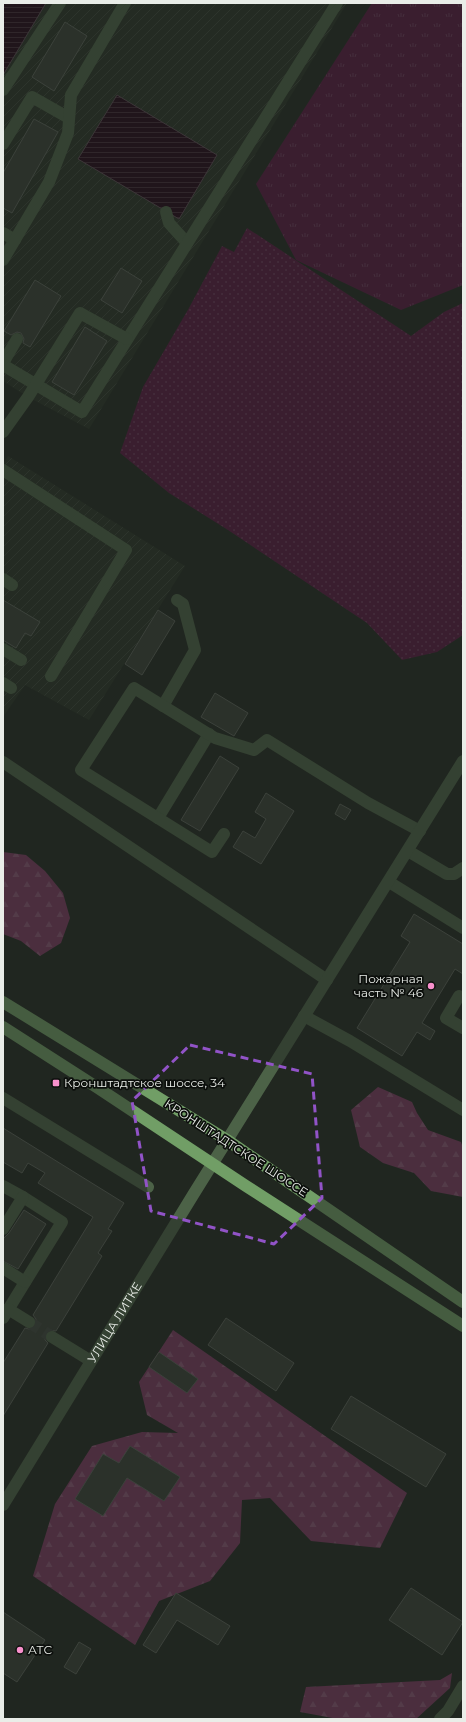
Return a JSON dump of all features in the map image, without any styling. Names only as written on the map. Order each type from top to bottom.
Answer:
[{"type":"main road","name":"КРОНШТАДТСКОЕ ШОССЕ","points":[[3,1002],[227,1140],[463,1302]]},
{"type":"main road","name":"КРОНШТАДТСКОЕ ШОССЕ","points":[[3,1027],[463,1326]]},
{"type":"street","points":[[3,90],[60,3]]},
{"type":"street","points":[[3,260],[49,182],[68,134],[71,95],[125,3]]},
{"type":"street","points":[[17,339],[3,364],[82,412],[337,3]]},
{"type":"street","points":[[3,144],[32,97],[69,118]]},
{"type":"street","points":[[166,212],[169,223],[187,243]]},
{"type":"street","points":[[3,233],[15,240]]},
{"type":"street","points":[[3,432],[28,396],[80,313],[127,339]]},
{"type":"street","points":[[3,470],[126,550],[51,676]]},
{"type":"street","points":[[163,706],[194,650],[183,604],[177,600]]},
{"type":"street","points":[[3,649],[21,660]]},
{"type":"street","points":[[224,834],[212,852],[81,770],[134,688],[215,738],[254,750],[267,740],[368,803],[420,831]]},
{"type":"street","points":[[158,818],[209,734]]},
{"type":"street","name":"УЛИЦА ЛИТКЕ","points":[[3,1505],[212,1164],[463,761]]},
{"type":"street","points":[[3,762],[327,980]]},
{"type":"street","points":[[408,851],[447,874],[454,874],[463,868]]},
{"type":"street","points":[[389,882],[463,928]]},
{"type":"street","points":[[459,996],[446,1018],[463,1028]]},
{"type":"street","points":[[304,1016],[350,1041],[463,1110]]},
{"type":"street","points":[[3,1098],[148,1187]]},
{"type":"street","points":[[3,1186],[24,1197],[62,1222],[6,1313],[29,1322]]},
{"type":"street","points":[[3,1229],[24,1197]]},
{"type":"street","points":[[3,1268],[25,1282]]},
{"type":"street","points":[[52,1337],[91,1361]]},
{"type":"street","points":[[440,1719],[448,1711],[463,1686]]},
{"type":"highlighted area","points":[[190,1045],[312,1074],[322,1198],[274,1244],[151,1211],[132,1101]]},
{"type":"shaded area","points":[[3,3],[347,3],[89,429],[28,397],[3,381]]},
{"type":"shaded area","points":[[3,3],[46,3],[3,75]]},
{"type":"shaded area","points":[[117,95],[217,155],[179,219],[78,159]]},
{"type":"shaded area","points":[[8,456],[185,566],[89,720],[25,685],[3,717],[3,464]]},
{"type":"green space","points":[[372,3],[463,3],[463,285],[401,310],[296,260],[256,184]]},
{"type":"green space","points":[[247,228],[411,336],[444,312],[463,303],[463,635],[437,652],[402,660],[367,623],[228,530],[169,493],[120,453],[143,387],[189,308],[222,246],[234,252]]},
{"type":"green space","points":[[3,852],[26,855],[45,871],[63,893],[70,918],[61,943],[40,956],[21,941],[3,934]]},
{"type":"green space","points":[[378,1087],[412,1102],[428,1130],[461,1142],[463,1148],[463,1197],[431,1191],[414,1173],[383,1163],[360,1147],[351,1110]]},
{"type":"green space","points":[[173,1330],[407,1493],[380,1548],[311,1541],[270,1498],[242,1500],[240,1543],[210,1581],[159,1601],[135,1645],[33,1576],[55,1504],[92,1446],[142,1432],[178,1433],[147,1415],[139,1382]]},
{"type":"green space","points":[[452,1673],[450,1688],[416,1719],[338,1719],[300,1712],[306,1687],[440,1680]]},
{"type":"building","points":[[65,22],[87,36],[54,91],[32,77]]},
{"type":"building","points":[[34,119],[58,132],[12,213],[3,208],[3,173]]},
{"type":"building","points":[[121,268],[142,281],[122,313],[101,300]]},
{"type":"building","points":[[35,280],[61,296],[30,347],[23,343],[24,339],[21,333],[17,332],[11,335],[4,331]]},
{"type":"building","points":[[85,327],[107,341],[74,395],[52,382]]},
{"type":"building","points":[[3,600],[40,622],[31,636],[25,633],[16,648],[3,640]]},
{"type":"building","points":[[158,610],[175,621],[142,675],[125,664]]},
{"type":"building","points":[[215,693],[248,713],[234,736],[201,717]]},
{"type":"building","points":[[220,756],[239,768],[200,831],[181,820]]},
{"type":"building","points":[[266,793],[294,811],[261,864],[233,847],[243,831],[255,838],[266,819],[255,812]]},
{"type":"building","points":[[340,804],[351,810],[345,820],[335,814]]},
{"type":"building","points":[[414,914],[463,944],[463,974],[455,969],[422,1023],[435,1031],[430,1040],[417,1032],[402,1056],[357,1028],[410,942],[401,936]]},
{"type":"building","points":[[3,1128],[124,1203],[108,1229],[112,1231],[98,1253],[102,1256],[56,1331],[49,1330],[45,1333],[45,1340],[48,1343],[3,1416],[3,1363],[25,1328],[29,1329],[36,1326],[36,1319],[33,1315],[93,1217],[38,1183],[45,1173],[28,1163],[22,1173],[3,1162]]},
{"type":"building","points":[[24,1210],[46,1224],[18,1269],[3,1261],[3,1239],[9,1233]]},
{"type":"building","points":[[226,1318],[294,1363],[276,1391],[208,1345]]},
{"type":"building","points":[[159,1352],[198,1379],[187,1393],[149,1367]]},
{"type":"building","points":[[351,1396],[446,1454],[426,1487],[331,1429]]},
{"type":"building","points":[[130,1446],[180,1477],[164,1501],[127,1478],[103,1516],[75,1499],[103,1454],[119,1463]]},
{"type":"building","points":[[411,1588],[463,1622],[442,1655],[389,1620]]},
{"type":"building","points":[[176,1593],[230,1626],[218,1645],[177,1620],[156,1653],[143,1645]]},
{"type":"building","name":"АТС","points":[[3,1612],[45,1640],[17,1682],[3,1673]]},
{"type":"building","points":[[79,1642],[91,1649],[76,1674],[64,1667]]},
{"type":"tunnel","points":[[29,1322],[52,1337]]},
{"type":"place","name":"Пожарная часть № 46","points":[[431,986]]},
{"type":"place","name":"Кронштадтское шоссе, 34","points":[[56,1083]]},
{"type":"place","name":"АТС","points":[[20,1650]]}]
